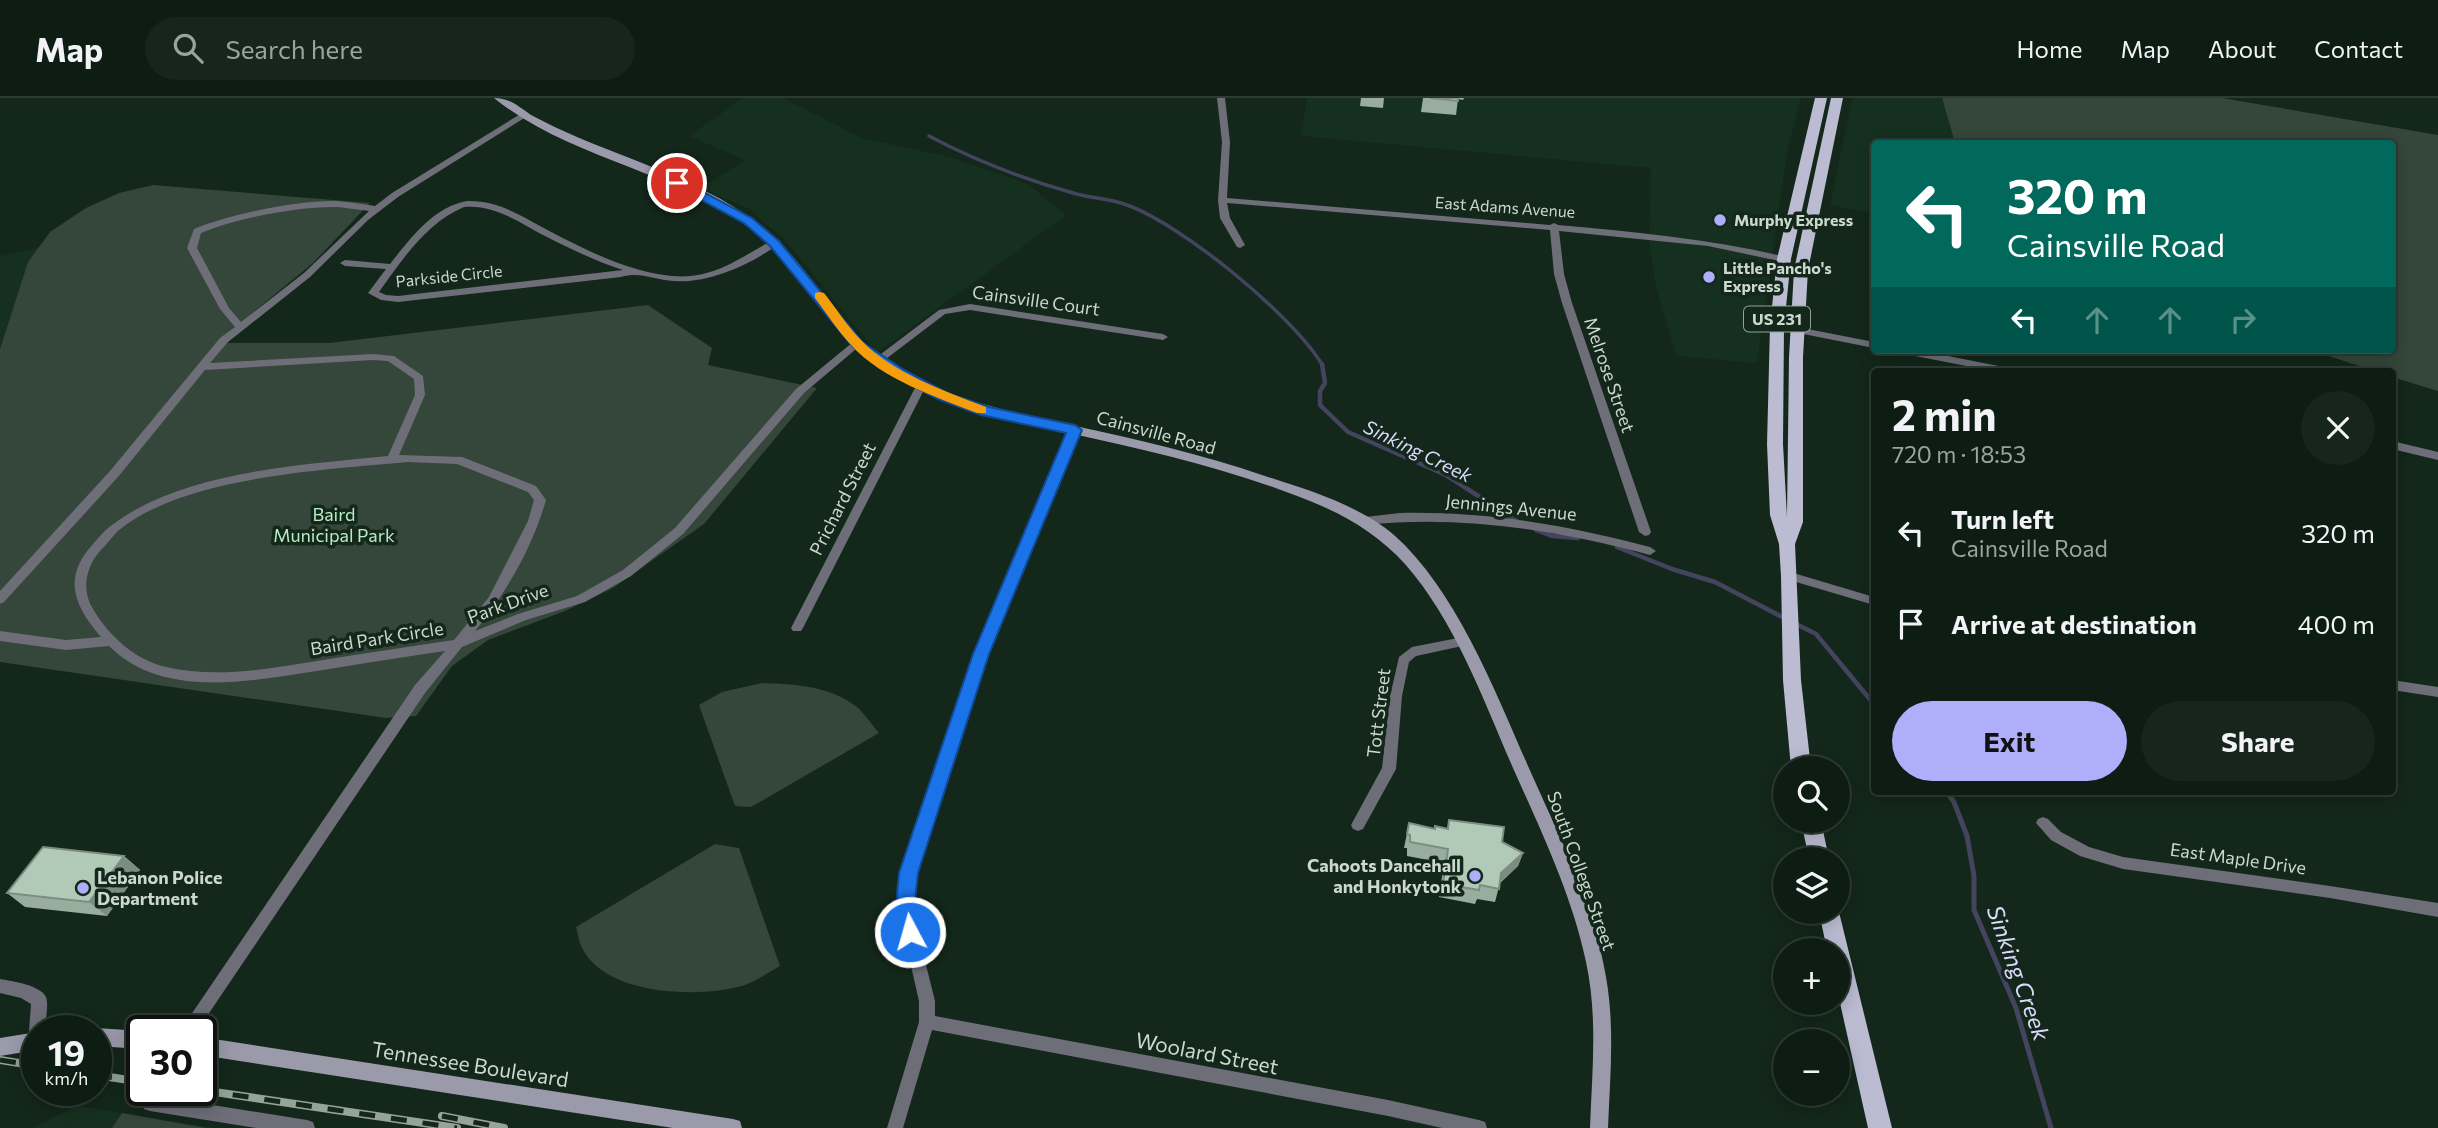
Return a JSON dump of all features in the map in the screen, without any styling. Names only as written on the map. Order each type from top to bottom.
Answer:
[{"type":"main road","name":"Cainsville Road","points":[[499,98],[525,115],[701,193],[748,220],[774,243],[857,344],[921,386],[986,411],[1075,430],[1280,485],[1365,521],[1403,553],[1463,642]]},
{"type":"main road","name":"US 231","points":[[1800,756],[1792,680],[1787,544],[1778,515],[1775,444],[1777,326],[1784,260],[1821,98]]},
{"type":"main road","name":"US 231","points":[[1787,544],[1795,522],[1797,330],[1801,270],[1837,98]]},
{"type":"main road","name":"South College Street","points":[[1463,642],[1555,842],[1595,964],[1602,1030],[1598,1128]]},
{"type":"main road","points":[[1832,924],[1880,1128]]},
{"type":"main road","points":[[0,1047],[21,1044]]},
{"type":"main road","name":"Tennessee Boulevard","points":[[217,1048],[733,1128]]},
{"type":"street","points":[[1221,98],[1226,142],[1222,200],[1225,218],[1240,245]]},
{"type":"street","points":[[0,599],[114,474],[224,340],[307,275],[395,195],[525,115]]},
{"type":"street","name":"East Adams Avenue","points":[[1222,200],[1554,226],[1686,240],[1784,260]]},
{"type":"street","points":[[240,327],[225,309],[192,248],[197,231],[221,222],[307,207],[335,204],[377,209]]},
{"type":"street","name":"Parkside Circle","points":[[630,271],[411,298],[384,298],[373,292],[392,267],[447,210],[463,205],[485,204],[505,210],[630,271],[694,278],[719,272],[774,243]]},
{"type":"street","name":"Melrose Street","points":[[1554,226],[1559,274],[1567,303],[1645,532]]},
{"type":"street","points":[[345,263],[392,267]]},
{"type":"street","name":"Cainsville Court","points":[[878,359],[942,312],[970,307],[1163,338]]},
{"type":"street","points":[[1777,326],[1871,344]]},
{"type":"street","name":"Park Drive","points":[[199,1015],[420,689],[457,644],[522,617],[581,599],[627,573],[679,530],[800,391],[857,344]]},
{"type":"street","points":[[1921,354],[1993,368]]},
{"type":"street","points":[[204,367],[390,358],[419,378],[419,395],[392,460]]},
{"type":"street","name":"Prichard Street","points":[[797,628],[921,386]]},
{"type":"street","points":[[895,1128],[928,1021],[927,1001],[905,909],[909,873],[981,654],[1075,430]]},
{"type":"street","points":[[2396,446],[2438,456]]},
{"type":"street","name":"Baird Park Circle","points":[[392,460],[458,460],[532,489],[540,500],[534,521],[495,600],[457,644],[267,674],[222,677],[184,675],[146,666],[121,654],[88,612],[79,583],[82,566],[107,533],[126,519],[169,499],[237,477],[392,460]]},
{"type":"street","name":"Jennings Avenue","points":[[1365,521],[1405,516],[1472,519],[1596,536],[1650,551]]},
{"type":"street","points":[[1790,584],[1871,600]]},
{"type":"street","points":[[0,636],[66,645],[111,641]]},
{"type":"street","name":"Tott Street","points":[[1358,825],[1389,769],[1403,660],[1412,653],[1463,642]]},
{"type":"street","points":[[2396,686],[2438,692]]},
{"type":"street","name":"East Maple Drive","points":[[2042,823],[2056,836],[2085,852],[2123,863],[2330,891],[2438,910]]},
{"type":"street","points":[[0,986],[24,991],[39,1000],[38,1015]]},
{"type":"street","name":"Woolard Street","points":[[928,1021],[1388,1108],[1479,1128]]},
{"type":"street","points":[[169,1106],[307,1128]]},
{"type":"shaded area","points":[[743,98],[783,98],[862,138],[950,157],[1028,184],[1066,215],[877,353],[784,239],[749,209],[701,188],[745,160],[689,136]]},
{"type":"shaded area","points":[[1307,98],[1801,98],[1787,153],[1757,363],[1676,356],[1656,287],[1649,242],[1651,168],[1301,136]]},
{"type":"shaded area","points":[[1852,98],[1942,98],[1954,140],[1871,140],[1871,213],[1830,205]]},
{"type":"shaded area","points":[[38,248],[28,262],[0,349],[0,256]]},
{"type":"shaded area","points":[[77,1106],[216,1128],[33,1128]]},
{"type":"green space","points":[[1942,98],[2222,98],[2438,135],[2438,391],[2396,378],[2396,368],[2366,368],[2322,354],[2396,354],[2396,140],[1954,140]]},
{"type":"green space","name":"Baird Municipal Park","points":[[153,185],[370,203],[313,263],[216,343],[329,343],[648,305],[712,348],[708,365],[817,388],[704,524],[613,588],[565,611],[488,640],[452,666],[416,716],[386,718],[0,662],[0,349],[28,262],[50,232],[86,208],[119,193]]},
{"type":"green space","points":[[762,683],[799,685],[824,690],[857,707],[879,733],[751,807],[735,806],[699,705],[722,692]]},
{"type":"green space","points":[[715,844],[739,848],[780,966],[742,986],[702,992],[678,992],[654,990],[632,984],[611,976],[594,964],[582,948],[576,927]]},
{"type":"green space","points":[[122,1113],[206,1128],[112,1128]]},
{"type":"building","points":[[1430,98],[1458,98],[1458,101]]},
{"type":"building","name":"Cahoots Dancehall and Honkytonk","points":[[1449,820],[1504,827],[1502,842],[1523,853],[1501,873],[1499,889],[1480,885],[1479,890],[1443,884],[1448,849],[1410,842],[1410,835],[1407,834],[1409,823],[1448,829]]},
{"type":"building","points":[[43,847],[124,856],[89,902],[7,893]]},
{"type":"waterway","name":"Sinking Creek","points":[[929,136],[981,161],[1036,182],[1079,195],[1121,203],[1172,228],[1261,297],[1308,345],[1322,365]]},
{"type":"waterway","name":"Sinking Creek","points":[[1322,365],[1325,383],[1320,391],[1320,405],[1348,432],[1446,475],[1518,522]]},
{"type":"waterway","name":"Sinking Creek","points":[[1536,530],[1552,536],[1578,538]]},
{"type":"waterway","name":"Sinking Creek","points":[[1617,547],[1672,569],[1715,582],[1786,619]]},
{"type":"waterway","name":"Sinking Creek","points":[[1794,623],[1816,634],[1871,701]]},
{"type":"waterway","name":"Sinking Creek","points":[[1949,795],[1967,836],[1974,876],[1974,910],[2016,1008],[2051,1128]]},
{"type":"railway","points":[[0,1060],[21,1063]]},
{"type":"railway","points":[[112,1077],[126,1080]]},
{"type":"railway","points":[[217,1092],[457,1128]]},
{"type":"railway","points":[[442,1116],[504,1128]]},
{"type":"slow traffic","points":[[819,295],[857,344],[878,359],[921,386],[981,410]]},
{"type":"place","name":"Murphy Express","points":[[1720,220]]},
{"type":"place","name":"Little Pancho's Express","points":[[1709,277]]},
{"type":"place","name":"Cahoots Dancehall and Honkytonk","points":[[1475,876]]},
{"type":"place","name":"Lebanon Police Department","points":[[83,888]]},
{"type":"route","points":[[677,183],[701,193],[748,220],[774,243],[840,320],[857,344],[899,373],[943,396],[986,411],[1075,430],[981,654],[925,824],[909,873],[905,909],[910,932]]}]
